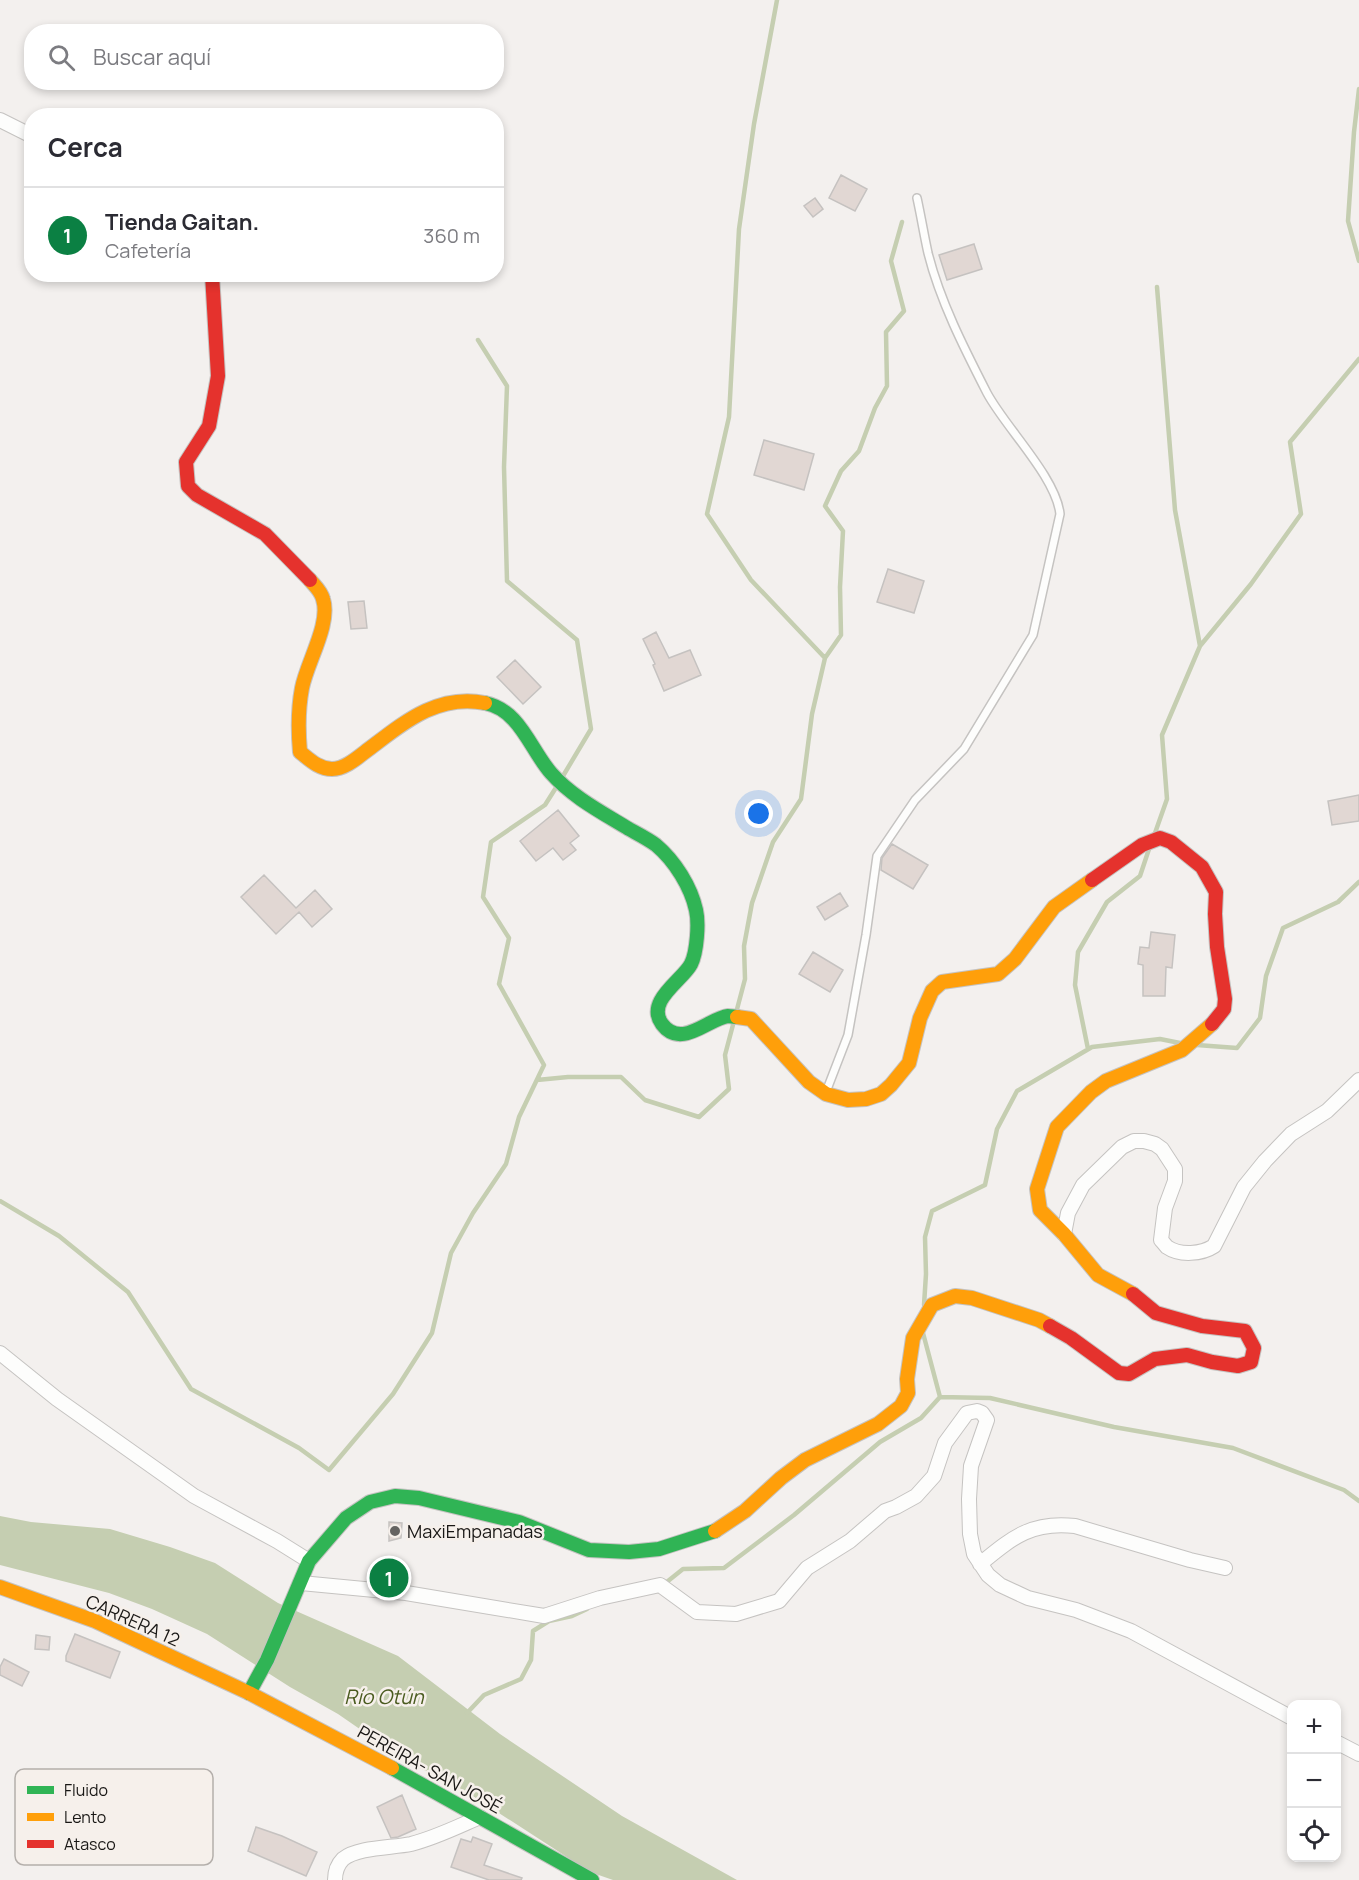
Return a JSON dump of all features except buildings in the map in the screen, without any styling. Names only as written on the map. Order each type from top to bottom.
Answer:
[{"type":"street","points":[[0,120],[24,132]]},
{"type":"street","points":[[212,282],[218,376],[208,426],[186,462],[186,476],[188,486],[197,495],[265,534],[319,590],[324,602],[325,615],[304,679],[299,704],[297,730],[300,752],[316,765],[333,769],[350,763],[410,718],[426,709],[453,702],[472,700],[492,704],[515,719],[551,773],[567,788],[606,815],[656,845],[675,866],[692,894],[698,912],[699,932],[691,964],[669,988],[662,999],[658,1015],[662,1024],[669,1031],[677,1034],[698,1030],[727,1017],[751,1019],[808,1082],[826,1095],[848,1100],[866,1099],[881,1094],[909,1063],[920,1018],[932,991],[942,982],[998,974],[1015,959],[1054,907],[1142,844],[1160,838],[1171,842],[1202,867],[1216,892],[1217,947],[1225,999],[1224,1009],[1207,1030],[1182,1050],[1106,1081],[1091,1092],[1057,1127],[1037,1189],[1040,1210],[1064,1234],[1098,1275],[1134,1295],[1156,1313],[1202,1326],[1245,1331],[1254,1348],[1251,1362],[1238,1366],[1187,1355],[1155,1359],[1129,1374],[1119,1373],[1071,1338],[1039,1320],[972,1298],[955,1296],[932,1305],[913,1338],[908,1371],[908,1393],[901,1406],[878,1424],[805,1460],[781,1478],[745,1512],[713,1532],[659,1549],[629,1552],[589,1550],[519,1522],[419,1498],[395,1496],[370,1502],[346,1518],[309,1561],[267,1660],[249,1693]]},
{"type":"street","points":[[1064,1234],[1068,1213],[1083,1185],[1122,1147],[1134,1141],[1144,1141],[1162,1149],[1175,1169],[1175,1181],[1165,1208],[1161,1240],[1167,1247],[1182,1252],[1208,1251],[1214,1246],[1244,1187],[1265,1161],[1291,1134],[1327,1111],[1359,1080]]},
{"type":"street","points":[[0,1353],[57,1399],[194,1496],[309,1561]]},
{"type":"street","points":[[301,1583],[406,1593],[544,1616],[600,1598],[666,1589],[697,1612],[736,1614],[779,1601],[807,1568],[850,1541],[885,1511],[916,1496],[934,1476],[945,1443],[964,1416],[970,1411],[977,1411],[986,1416],[987,1420],[971,1466],[970,1534],[974,1554],[988,1575],[1000,1585],[1028,1598],[1076,1610],[1131,1631],[1287,1715]]},
{"type":"street","points":[[980,1564],[1025,1531],[1037,1527],[1062,1525],[1075,1526],[1190,1560],[1226,1568]]},
{"type":"street","name":"CARRERA 12","points":[[0,1587],[95,1621],[249,1693]]},
{"type":"street","name":"PEREIRA- SAN JOSÉ","points":[[249,1693],[408,1776],[592,1880]]},
{"type":"street","points":[[1341,1745],[1359,1754]]},
{"type":"street","points":[[335,1880],[336,1870],[344,1859],[357,1853],[411,1844],[448,1832],[480,1817]]},
{"type":"lane","points":[[826,1095],[848,1035],[866,935],[876,856],[915,800],[964,750],[1033,635],[1060,514],[1059,504],[1049,484],[988,395],[948,313],[928,254],[918,198]]},
{"type":"water","name":"Río Otún","points":[[0,1516],[31,1522],[110,1529],[215,1563],[278,1603],[398,1656],[500,1734],[622,1816],[737,1880],[613,1880],[590,1872],[465,1791],[406,1761],[338,1714],[290,1687],[207,1634],[152,1609],[109,1593],[0,1565]]},
{"type":"waterway","points":[[736,1013],[745,979],[744,946],[752,903],[773,842],[801,799],[812,714],[825,658],[751,580],[707,514],[729,417],[739,229],[754,124],[777,0]]},
{"type":"waterway","points":[[1359,89],[1348,221],[1359,261]]},
{"type":"waterway","points":[[825,658],[841,635],[840,587],[843,531],[825,506],[841,471],[859,451],[875,408],[887,386],[886,332],[904,311],[891,261],[902,222]]},
{"type":"waterway","points":[[1155,833],[1167,799],[1162,735],[1200,646],[1175,510],[1157,287]]},
{"type":"waterway","points":[[478,340],[507,386],[504,467],[507,581],[577,640],[591,729],[563,776]]},
{"type":"waterway","points":[[1200,646],[1251,584],[1301,514],[1290,442],[1359,359]]},
{"type":"waterway","points":[[0,1201],[59,1236],[128,1292],[191,1389],[299,1448],[329,1470],[393,1394],[432,1333],[451,1253],[473,1213],[506,1164],[519,1117],[544,1065],[499,984],[509,938],[483,897],[491,842],[545,805],[557,786]]},
{"type":"waterway","points":[[1088,1049],[1075,985],[1078,952],[1107,902],[1140,876],[1149,849]]},
{"type":"waterway","points":[[1197,1045],[1237,1048],[1260,1018],[1266,976],[1283,928],[1338,902],[1359,882]]},
{"type":"waterway","points":[[537,1080],[568,1077],[621,1077],[645,1100],[699,1117],[729,1089],[725,1055],[734,1021]]},
{"type":"waterway","points":[[924,1305],[925,1237],[932,1211],[985,1185],[997,1129],[1017,1091],[1092,1047],[1160,1039],[1180,1043]]},
{"type":"waterway","points":[[663,1585],[683,1569],[724,1568],[794,1515],[880,1442],[921,1418],[940,1397],[923,1333]]},
{"type":"waterway","points":[[940,1397],[990,1398],[1114,1427],[1233,1448],[1344,1490],[1359,1501]]},
{"type":"waterway","points":[[467,1713],[484,1695],[521,1679],[531,1660],[533,1631],[549,1621],[572,1616],[587,1609]]},
{"type":"traffic: fast","points":[[485,703],[497,707],[516,722],[559,782],[588,804],[656,845],[670,859],[686,884],[694,901],[697,916],[696,945],[691,964],[667,991],[658,1007],[658,1015],[662,1024],[678,1034],[695,1030],[720,1018],[737,1017]]},
{"type":"traffic: fast","points":[[249,1693],[267,1660],[309,1561],[346,1518],[370,1502],[395,1496],[419,1498],[519,1522],[589,1550],[629,1552],[659,1549],[715,1531]]},
{"type":"traffic: fast","points":[[392,1768],[592,1880]]},
{"type":"traffic: slow","points":[[310,580],[321,594],[325,609],[321,631],[302,688],[300,704],[300,752],[311,761],[327,769],[341,767],[406,722],[435,707],[467,701],[485,703]]},
{"type":"traffic: slow","points":[[737,1017],[751,1019],[809,1082],[826,1094],[848,1100],[866,1099],[881,1094],[909,1063],[920,1018],[932,991],[942,982],[998,974],[1015,959],[1054,907],[1092,880]]},
{"type":"traffic: slow","points":[[1133,1294],[1098,1275],[1064,1234],[1040,1210],[1037,1189],[1057,1127],[1091,1092],[1106,1081],[1182,1050],[1212,1024]]},
{"type":"traffic: slow","points":[[715,1531],[745,1511],[781,1478],[805,1460],[878,1424],[901,1406],[908,1393],[907,1379],[913,1338],[932,1305],[955,1296],[972,1298],[1039,1320],[1050,1326]]},
{"type":"traffic: slow","points":[[0,1587],[95,1621],[249,1693],[392,1768]]},
{"type":"traffic: jam","points":[[212,282],[218,376],[209,426],[186,462],[188,486],[197,495],[265,534],[310,580]]},
{"type":"traffic: jam","points":[[1092,880],[1142,845],[1160,838],[1171,842],[1202,867],[1216,892],[1217,947],[1225,999],[1224,1009],[1212,1024]]},
{"type":"traffic: jam","points":[[1050,1326],[1071,1338],[1119,1373],[1129,1374],[1155,1359],[1187,1355],[1238,1366],[1251,1362],[1254,1348],[1245,1331],[1202,1326],[1156,1313],[1133,1294]]},
{"type":"place","name":"MaxiEmpanadas","points":[[395,1531]]},
{"type":"place","name":"Tienda Gaitan.","points":[[389,1578]]}]
